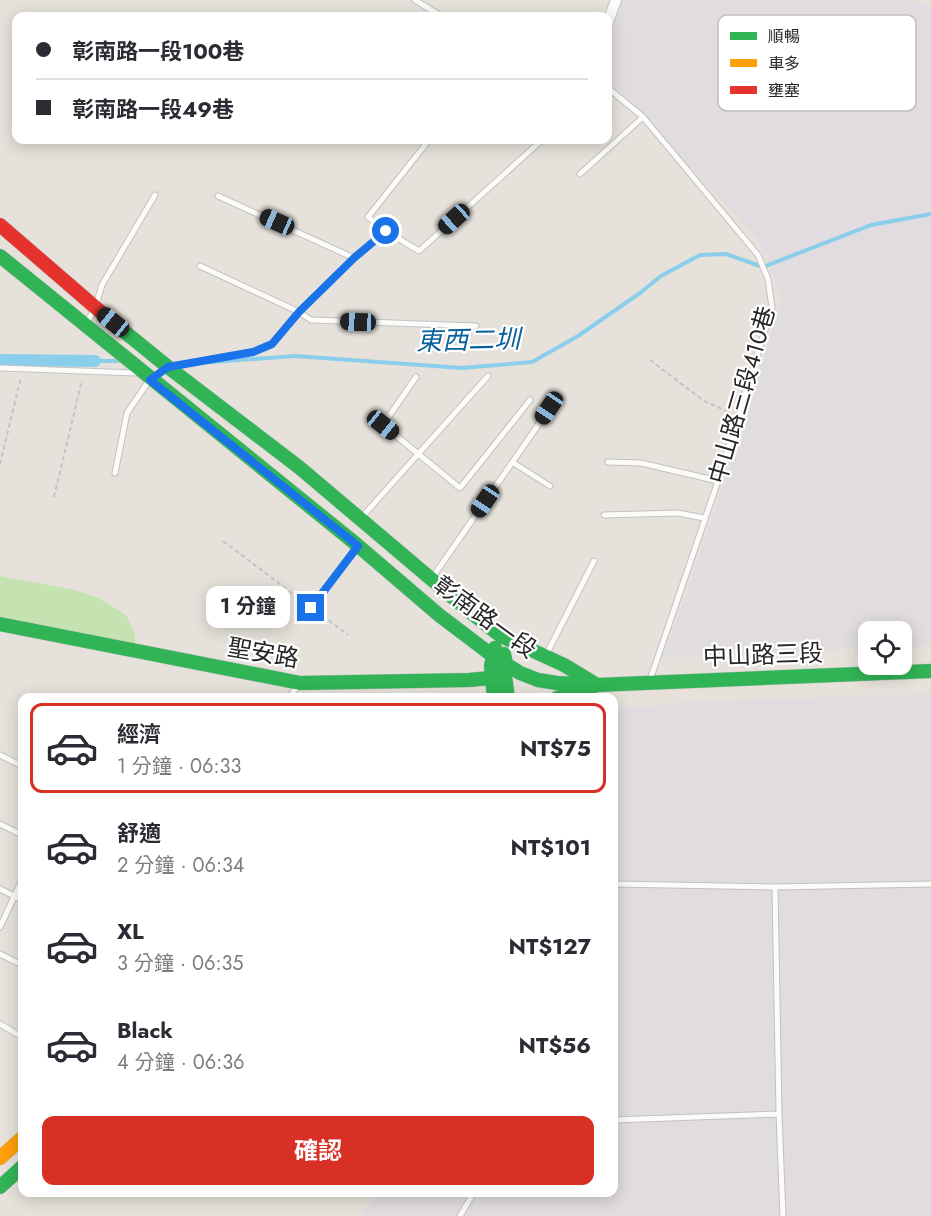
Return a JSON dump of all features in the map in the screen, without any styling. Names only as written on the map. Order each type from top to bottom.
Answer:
[{"type":"main road","name":"彰南路一段","points":[[0,225],[95,308],[291,462],[501,636],[564,665],[597,685]]},
{"type":"main road","name":"彰南路一段","points":[[0,256],[150,380],[492,655],[505,670]]},
{"type":"main road","name":"聖安路","points":[[0,624],[300,683],[469,680],[490,678],[505,670],[522,674]]},
{"type":"main road","points":[[493,693],[490,678],[492,655],[501,636]]},
{"type":"main road","points":[[501,636],[507,693]]},
{"type":"main road","name":"中山路三段","points":[[572,693],[597,685],[931,671]]},
{"type":"main road","name":"彰南路一段","points":[[522,674],[561,684],[597,685]]},
{"type":"main road","name":"中山路三段","points":[[585,693],[597,685]]},
{"type":"main road","points":[[0,1158],[18,1142]]},
{"type":"main road","points":[[0,1187],[18,1171]]},
{"type":"lane","points":[[415,0],[434,12]]},
{"type":"lane","name":"中山路三段410巷","points":[[612,91],[643,117],[758,255],[768,279],[772,307],[650,682]]},
{"type":"lane","points":[[580,174],[643,117]]},
{"type":"lane","points":[[426,144],[368,217],[419,251],[538,144]]},
{"type":"lane","points":[[85,326],[95,308],[102,285],[155,195]]},
{"type":"lane","points":[[218,196],[354,258]]},
{"type":"lane","points":[[115,473],[127,413],[150,380],[168,367],[253,352],[272,344],[299,312],[354,258],[386,231]]},
{"type":"lane","points":[[200,266],[299,312],[311,320],[476,326]]},
{"type":"lane","points":[[0,368],[133,372],[150,380]]},
{"type":"lane","points":[[416,376],[383,425],[460,488],[530,400]]},
{"type":"lane","points":[[359,519],[488,376]]},
{"type":"lane","points":[[431,579],[549,408]]},
{"type":"lane","points":[[512,462],[550,486]]},
{"type":"lane","points":[[608,462],[641,463],[717,481]]},
{"type":"lane","points":[[604,515],[678,513],[704,518]]},
{"type":"lane","points":[[311,608],[358,546]]},
{"type":"lane","points":[[545,657],[594,561]]},
{"type":"lane","points":[[292,693],[300,683]]},
{"type":"lane","points":[[0,755],[18,764]]},
{"type":"lane","points":[[0,824],[18,833]]},
{"type":"lane","points":[[618,884],[776,887],[931,884]]},
{"type":"lane","points":[[776,887],[779,1114],[783,1216]]},
{"type":"lane","points":[[0,889],[18,898]]},
{"type":"lane","points":[[0,927],[18,890]]},
{"type":"lane","points":[[0,954],[18,963]]},
{"type":"lane","points":[[0,1024],[18,1034]]},
{"type":"lane","points":[[618,1120],[779,1114]]},
{"type":"lane","points":[[460,1216],[471,1197]]},
{"type":"path","points":[[650,360],[704,401],[737,416]]},
{"type":"path","points":[[0,464],[22,369]]},
{"type":"path","points":[[54,497],[84,371]]},
{"type":"path","points":[[223,541],[348,635]]},
{"type":"shaded area","points":[[614,0],[913,0],[931,7],[931,646],[912,647],[912,621],[858,621],[858,648],[662,657],[680,612],[746,417],[782,297],[757,238],[612,83]]},
{"type":"shaded area","points":[[931,694],[931,1216],[361,1216],[376,1197],[618,1197],[618,709],[701,701]]},
{"type":"green space","points":[[0,576],[70,589],[97,597],[126,615],[135,634],[135,650],[0,624]]},
{"type":"waterway","name":"東西二圳","points":[[210,362],[295,356],[462,368],[532,362],[578,336],[661,276],[700,255],[726,254],[763,267],[871,225],[931,214]]},
{"type":"waterway","name":"東西二圳","points":[[0,360],[95,361]]},
{"type":"waterway","name":"東西二圳","points":[[95,361],[119,361]]},
{"type":"traffic: fast","points":[[0,256],[356,544],[439,615],[493,656],[520,673],[538,680],[596,685]]},
{"type":"traffic: fast","points":[[110,320],[300,468],[501,636],[564,665],[597,685]]},
{"type":"traffic: fast","points":[[0,624],[300,683],[469,680],[501,677]]},
{"type":"traffic: fast","points":[[494,693],[491,666],[495,648]]},
{"type":"traffic: fast","points":[[504,654],[507,693]]},
{"type":"traffic: fast","points":[[572,693],[597,685],[931,671]]},
{"type":"traffic: fast","points":[[0,1187],[18,1171]]},
{"type":"traffic: slow","points":[[0,1158],[18,1142]]},
{"type":"traffic: jam","points":[[0,225],[110,320]]},
{"type":"route","points":[[311,608],[358,546],[150,380],[168,367],[253,352],[272,344],[299,312],[354,258],[386,231]]}]
